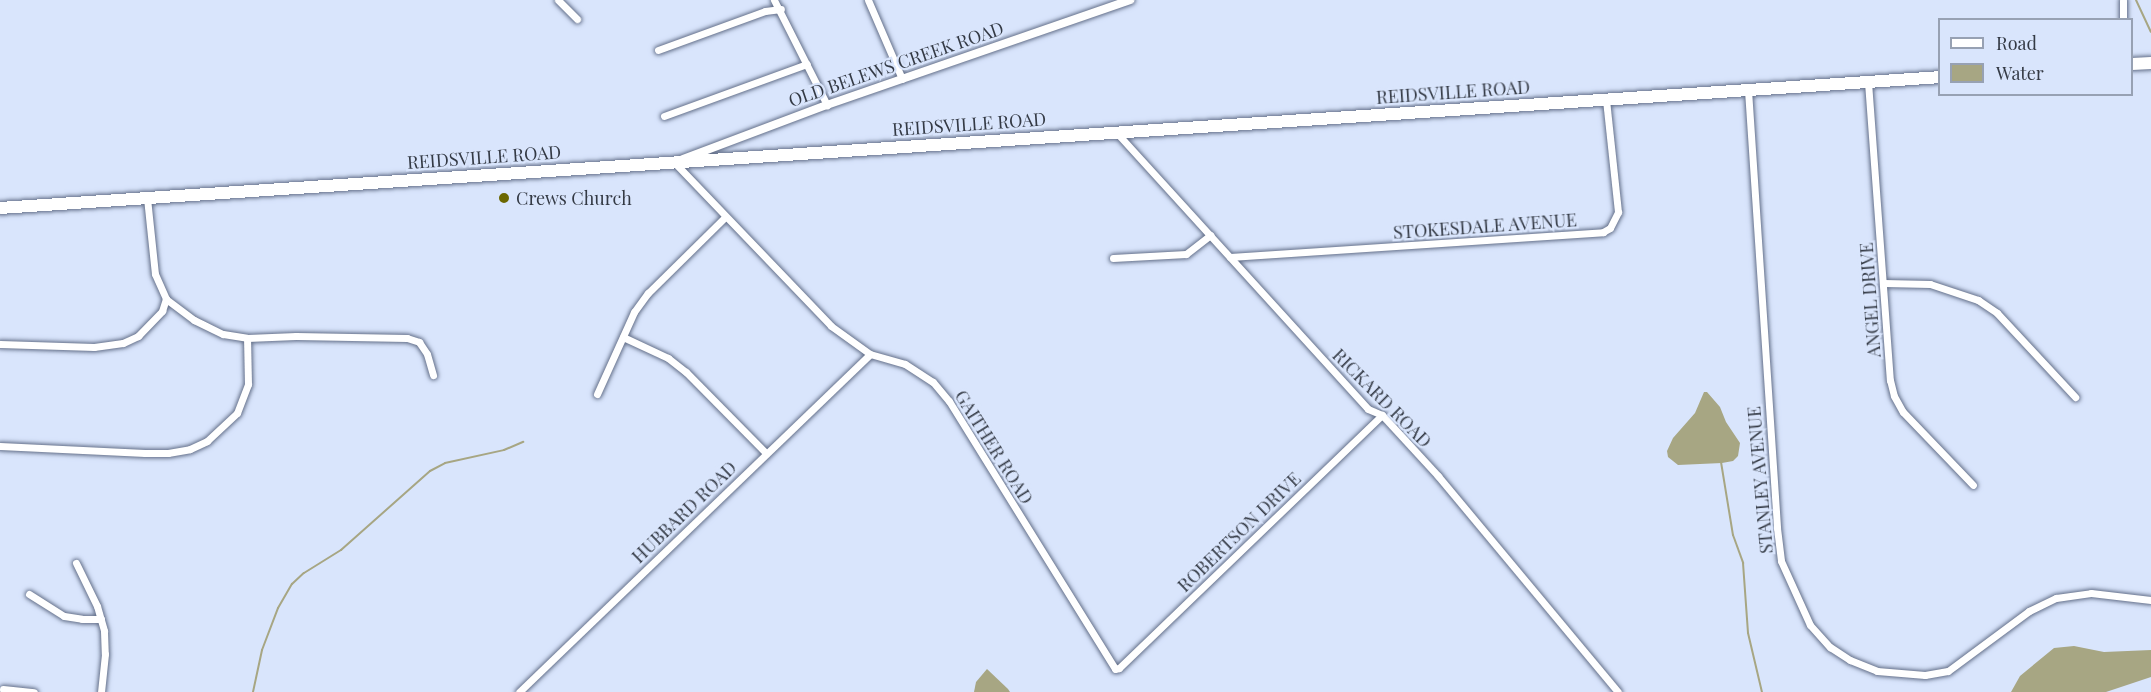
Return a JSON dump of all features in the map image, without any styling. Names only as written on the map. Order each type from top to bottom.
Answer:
[{"type":"highway","points":[[2133,64],[2151,63]]},
{"type":"highway","name":"REIDSVILLE ROAD","points":[[0,208],[1938,77]]},
{"type":"street","points":[[558,0],[577,19]]},
{"type":"street","points":[[774,0],[781,9],[827,105]]},
{"type":"street","points":[[868,0],[902,79]]},
{"type":"street","name":"OLD BELEWS CREEK ROAD","points":[[674,162],[827,105],[1130,0]]},
{"type":"street","points":[[2123,0],[2123,18]]},
{"type":"street","points":[[658,50],[765,11],[781,9]]},
{"type":"street","points":[[664,116],[807,64]]},
{"type":"street","name":"ANGEL DRIVE","points":[[1869,81],[1890,380],[1894,396],[1903,412],[1973,485]]},
{"type":"street","name":"STANLEY AVENUE","points":[[1748,90],[1777,528],[1781,561],[1810,625],[1830,647],[1850,660],[1877,671],[1924,675],[1948,671],[2029,611],[2056,598],[2091,593],[2151,600]]},
{"type":"street","name":"STOKESDALE AVENUE","points":[[1230,257],[1603,232],[1610,228],[1618,212],[1606,99]]},
{"type":"street","name":"RICKARD ROAD","points":[[1116,132],[1368,409],[1382,415],[1438,476],[1618,692]]},
{"type":"street","name":"GAITHER ROAD","points":[[674,162],[725,218],[831,326],[870,354],[920,371],[947,397],[1115,669]]},
{"type":"street","points":[[147,198],[155,274],[166,299],[194,320],[223,334],[247,338],[296,336],[407,338],[419,342],[427,354],[433,375]]},
{"type":"street","points":[[597,394],[634,312],[648,293],[725,218]]},
{"type":"street","points":[[1113,258],[1186,254],[1210,236]]},
{"type":"street","points":[[1884,283],[1930,284],[1978,300],[1997,313],[2075,397]]},
{"type":"street","points":[[0,344],[94,346],[123,343],[138,336],[162,311],[166,299]]},
{"type":"street","points":[[622,337],[668,358],[686,372],[766,453]]},
{"type":"street","points":[[0,446],[146,453],[190,449],[207,441],[237,413],[248,384],[247,338]]},
{"type":"street","name":"HUBBARD ROAD","points":[[519,692],[870,354]]},
{"type":"street","name":"ROBERTSON DRIVE","points":[[1115,669],[1119,668],[1382,415]]},
{"type":"street","points":[[76,563],[101,619],[105,643],[101,692]]},
{"type":"street","points":[[29,594],[52,611],[64,616],[101,619]]},
{"type":"street","points":[[3,689],[34,692]]},
{"type":"water","points":[[1704,392],[1707,392],[1720,407],[1726,422],[1740,443],[1738,456],[1733,461],[1722,463],[1678,465],[1668,457],[1667,451],[1673,438],[1695,413]]},
{"type":"water","points":[[2074,646],[2104,652],[2151,650],[2151,677],[2106,692],[2011,692],[2020,676],[2054,648]]},
{"type":"water","points":[[987,669],[1010,692],[974,692],[976,682]]},
{"type":"waterway","points":[[2136,0],[2151,32]]},
{"type":"waterway","points":[[253,692],[262,650],[278,608],[292,584],[304,573],[341,550],[430,471],[445,463],[504,450],[523,442]]},
{"type":"waterway","points":[[1721,462],[1733,535],[1743,563],[1748,633],[1762,692]]},
{"type":"place","name":"Crews Church","points":[[504,198]]}]
